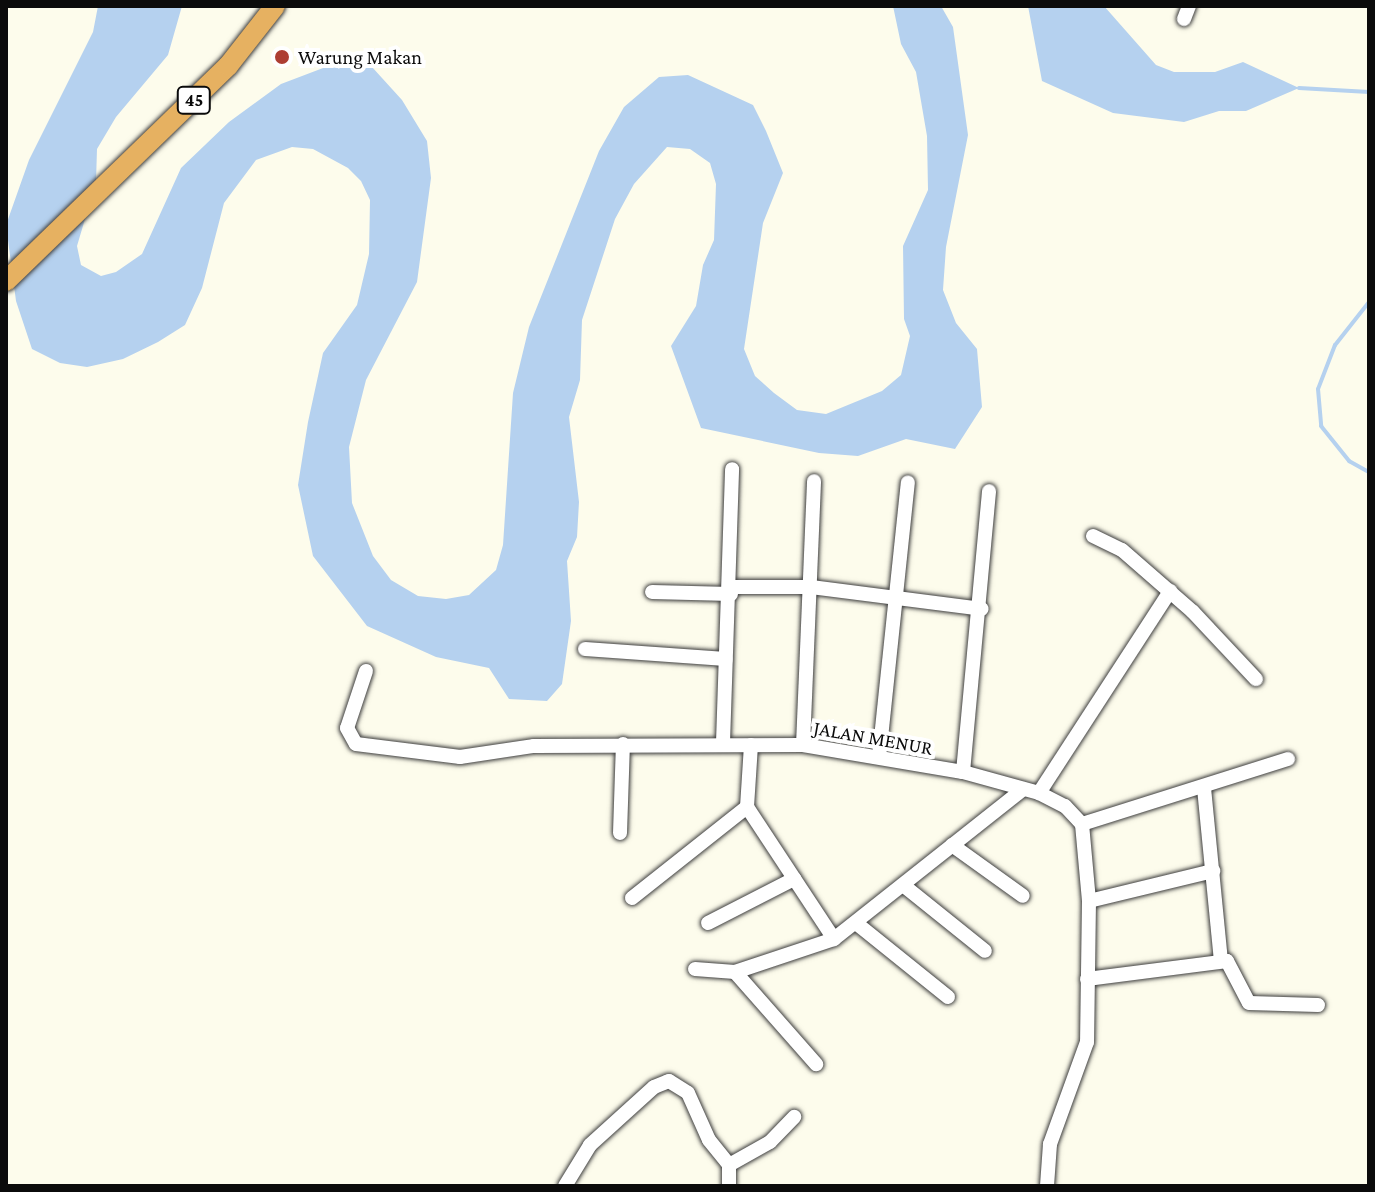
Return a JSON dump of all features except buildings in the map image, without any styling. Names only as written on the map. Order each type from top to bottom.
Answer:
[{"type":"highway","name":"45","points":[[6,281],[106,188],[228,66],[275,6]]},
{"type":"street","points":[[723,743],[731,590],[732,469]]},
{"type":"street","points":[[803,745],[814,481]]},
{"type":"street","points":[[879,757],[908,483]]},
{"type":"street","points":[[963,772],[982,609],[989,491]]},
{"type":"street","points":[[1093,536],[1122,550],[1170,591],[1256,679]]},
{"type":"street","points":[[652,592],[811,587],[896,595],[982,609]]},
{"type":"street","points":[[1039,793],[1170,591]]},
{"type":"street","points":[[585,649],[726,659]]},
{"type":"street","name":"JALAN MENUR","points":[[366,671],[347,728],[356,744],[460,757],[534,746],[803,745],[963,772],[1039,793],[1065,806],[1082,824]]},
{"type":"street","points":[[620,833],[623,744]]},
{"type":"street","points":[[751,745],[747,807],[834,939]]},
{"type":"street","points":[[1047,1186],[1050,1144],[1086,1049],[1089,901],[1082,824],[1288,759]]},
{"type":"street","points":[[1204,788],[1221,961]]},
{"type":"street","points":[[695,969],[735,972],[834,939],[1023,789]]},
{"type":"street","points":[[632,898],[747,807]]},
{"type":"street","points":[[952,845],[1023,896]]},
{"type":"street","points":[[1089,901],[1213,871]]},
{"type":"street","points":[[708,923],[794,879]]},
{"type":"street","points":[[903,885],[985,951]]},
{"type":"street","points":[[856,923],[948,997]]},
{"type":"street","points":[[1087,979],[1221,961],[1233,964],[1252,1004],[1318,1005]]},
{"type":"street","points":[[735,972],[816,1064]]},
{"type":"street","points":[[565,1186],[590,1145],[654,1087],[669,1081],[688,1093],[709,1140],[729,1165],[729,1186]]},
{"type":"street","points":[[729,1165],[770,1142],[794,1117]]},
{"type":"water","points":[[98,6],[182,6],[168,55],[116,117],[97,149],[96,182],[77,246],[81,265],[101,276],[116,272],[142,254],[181,168],[229,122],[281,84],[331,65],[372,67],[402,100],[427,141],[431,178],[417,282],[366,380],[349,447],[352,503],[373,556],[391,580],[418,596],[446,599],[469,595],[496,570],[503,545],[513,393],[529,327],[599,151],[624,107],[659,77],[688,75],[753,105],[766,131],[783,173],[763,223],[744,349],[755,376],[774,393],[797,410],[826,414],[882,391],[901,375],[910,336],[904,319],[903,246],[928,190],[927,136],[916,72],[901,44],[893,6],[941,6],[953,27],[968,135],[946,247],[943,290],[956,323],[977,349],[982,407],[955,449],[906,439],[858,456],[819,453],[701,428],[671,346],[696,306],[703,265],[714,240],[716,184],[710,163],[690,149],[667,147],[634,184],[615,219],[582,320],[580,380],[569,417],[579,502],[577,537],[567,561],[571,621],[562,684],[547,701],[509,699],[489,668],[436,657],[367,626],[313,556],[298,485],[308,422],[323,353],[357,305],[369,254],[370,200],[361,181],[348,168],[313,149],[292,147],[256,160],[224,203],[202,288],[185,325],[158,342],[123,359],[87,367],[60,363],[32,349],[16,301],[6,225],[29,160],[93,32]]},
{"type":"water","points":[[1028,6],[1104,6],[1156,65],[1174,72],[1215,72],[1243,62],[1299,88],[1246,111],[1219,111],[1184,122],[1113,113],[1042,81]]},
{"type":"waterway","points":[[1299,88],[1369,92]]},
{"type":"waterway","points":[[1369,302],[1335,345],[1318,389],[1321,426],[1349,461],[1369,472]]},
{"type":"place","name":"Warung Makan","points":[[282,57]]}]
